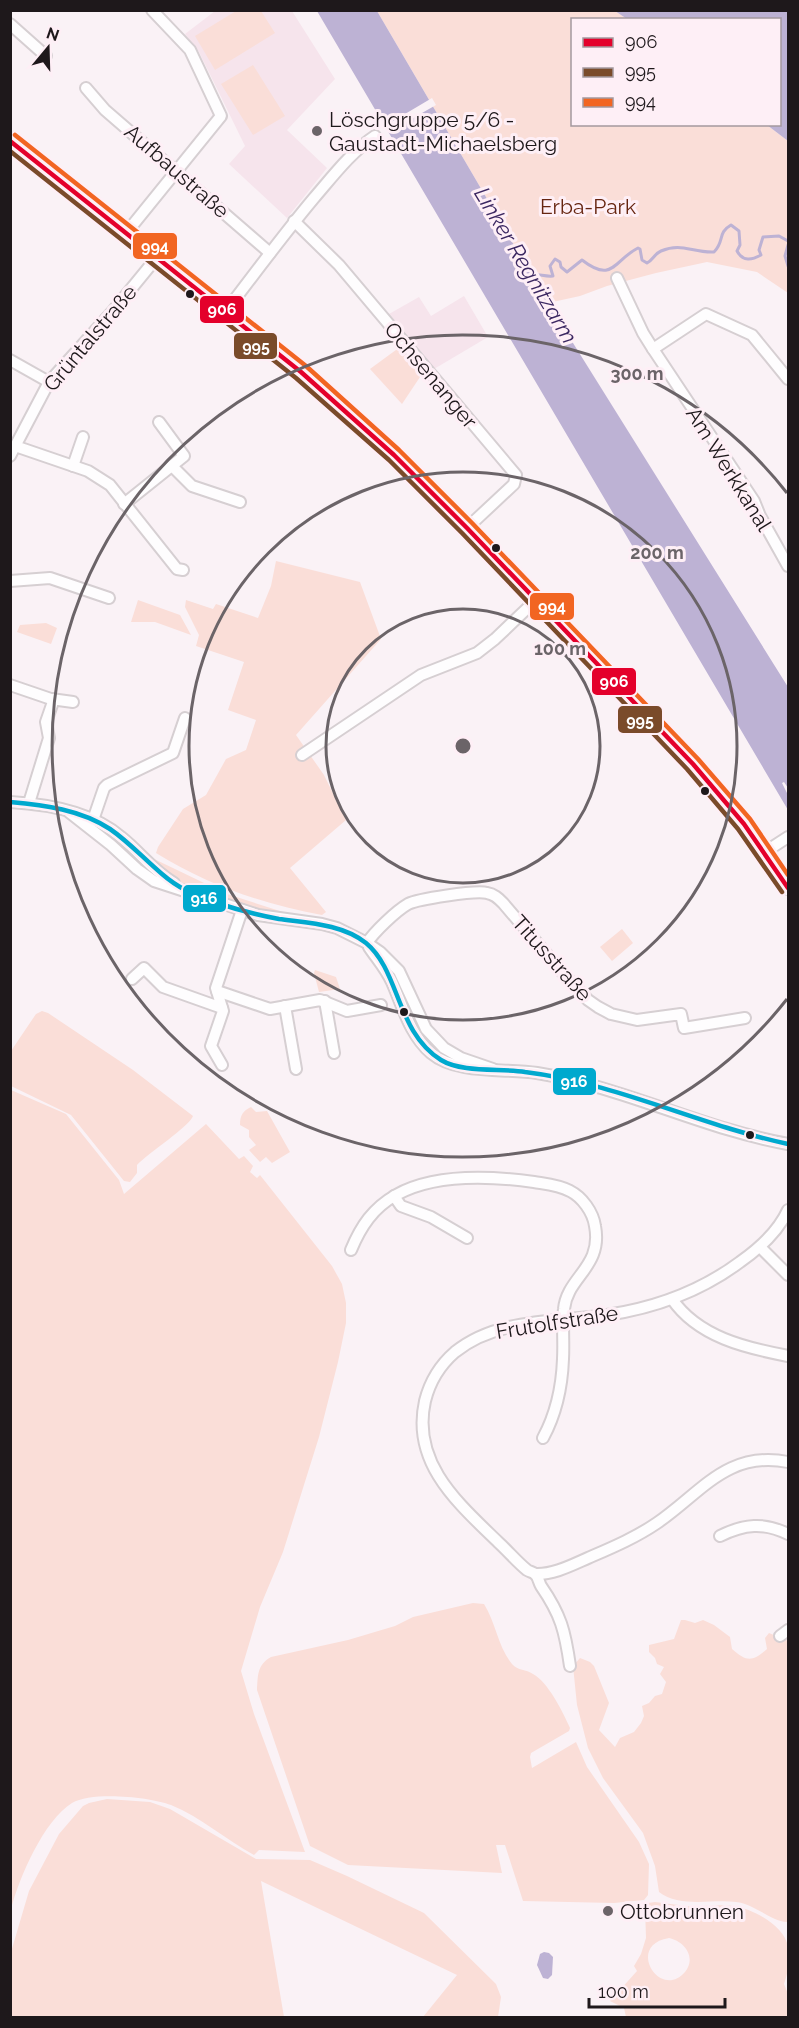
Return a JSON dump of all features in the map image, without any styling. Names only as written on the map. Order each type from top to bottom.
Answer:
[{"type":"street","points":[[127,232],[221,116],[190,50],[152,10]]},
{"type":"street","points":[[10,24],[46,56]]},
{"type":"street","name":"Aufbaustraße","points":[[86,88],[105,110],[270,253]]},
{"type":"street","points":[[225,311],[294,221],[356,151],[375,136]]},
{"type":"street","points":[[10,141],[158,256],[324,391],[394,455],[467,528],[716,789],[765,852],[789,888]]},
{"type":"street","name":"Ochsenanger","points":[[294,221],[339,265],[516,475],[514,484],[467,528]]},
{"type":"street","name":"Grüntalstraße","points":[[13,451],[49,381],[113,311],[158,256]]},
{"type":"street","name":"Am Werkkanal","points":[[617,278],[652,350],[754,501],[760,516],[789,566]]},
{"type":"street","points":[[652,350],[706,314],[752,335],[789,379]]},
{"type":"street","points":[[10,360],[49,381]]},
{"type":"street","points":[[124,504],[184,456],[159,422]]},
{"type":"street","points":[[73,466],[83,437]]},
{"type":"street","points":[[13,451],[88,471],[110,485],[177,568],[183,570]]},
{"type":"street","points":[[172,466],[192,486],[240,502]]},
{"type":"street","points":[[10,581],[50,578],[109,598]]},
{"type":"street","points":[[302,755],[422,675],[477,653],[536,600]]},
{"type":"street","points":[[10,685],[54,699],[74,702]]},
{"type":"street","points":[[29,803],[49,738],[46,722],[54,699]]},
{"type":"street","points":[[93,820],[107,785],[173,753],[185,718]]},
{"type":"street","points":[[10,802],[46,805],[93,820],[113,830],[162,876],[191,893]]},
{"type":"street","points":[[69,812],[145,875],[162,884],[272,918],[337,928],[367,943],[399,971],[426,1029],[444,1048],[461,1058],[494,1069],[538,1073],[573,1081],[746,1135],[789,1144]]},
{"type":"street","points":[[765,852],[789,837]]},
{"type":"street","name":"Titusstraße","points":[[367,943],[371,936],[407,904],[474,892],[487,893],[503,903],[588,1000],[611,1014],[637,1020],[681,1014],[684,1028],[745,1018]]},
{"type":"street","points":[[222,1065],[210,1046],[222,1011],[216,988],[242,910]]},
{"type":"street","points":[[132,979],[144,968],[163,987],[222,1008]]},
{"type":"street","points":[[217,991],[270,1009],[320,1000],[347,1011],[381,1005]]},
{"type":"street","points":[[325,1001],[334,1053]]},
{"type":"street","points":[[285,1006],[296,1069]]},
{"type":"street","points":[[351,1250],[366,1219],[374,1210],[406,1189],[428,1183],[486,1178],[539,1183],[562,1187],[584,1203],[594,1219],[596,1240],[591,1261],[568,1294],[563,1311],[563,1360],[559,1394],[553,1417],[543,1438]]},
{"type":"street","points":[[394,1196],[401,1206],[431,1217],[467,1238]]},
{"type":"street","name":"Frutolfstraße","points":[[570,1666],[565,1631],[558,1610],[535,1574],[524,1568],[471,1517],[439,1477],[424,1443],[421,1425],[426,1395],[441,1366],[463,1345],[493,1331],[623,1312],[672,1299],[726,1273],[760,1247],[778,1227],[789,1210]]},
{"type":"street","points":[[760,1247],[789,1275]]},
{"type":"street","points":[[672,1299],[683,1315],[708,1332],[744,1347],[789,1356]]},
{"type":"street","points":[[535,1574],[544,1575],[621,1544],[655,1524],[705,1484],[736,1465],[760,1460],[789,1462]]},
{"type":"street","points":[[720,1536],[752,1525],[761,1525],[789,1534]]},
{"type":"shaded area","points":[[215,11],[292,11],[335,79],[287,130],[327,168],[287,218],[229,164],[245,146],[199,52],[185,34]]},
{"type":"shaded area","points":[[317,11],[377,11],[548,303],[788,687],[788,788],[784,782],[782,783],[788,795],[788,810]]},
{"type":"shaded area","points":[[615,11],[788,11],[788,141],[768,126],[781,126],[781,18],[626,18]]},
{"type":"shaded area","points":[[464,296],[488,337],[434,369],[389,314],[419,297],[431,316]]},
{"type":"shaded area","points":[[544,1952],[553,1957],[552,1975],[548,1979],[543,1978],[537,1965],[540,1954]]},
{"type":"green space","points":[[236,11],[261,11],[275,33],[215,70],[195,36]]},
{"type":"green space","name":"Erba-Park","points":[[377,11],[615,11],[626,18],[571,18],[571,126],[768,126],[788,141],[788,293],[757,272],[707,262],[656,273],[580,296],[548,303]]},
{"type":"green space","points":[[253,65],[285,116],[253,135],[221,84]]},
{"type":"green space","points":[[400,347],[422,374],[402,404],[370,369]]},
{"type":"green space","points":[[276,561],[360,582],[381,639],[296,735],[324,775],[346,820],[290,868],[326,912],[322,915],[236,892],[195,875],[156,853],[183,809],[206,795],[226,759],[246,750],[256,720],[228,710],[244,662],[196,646],[199,635],[185,607],[186,600],[213,609],[216,604],[258,618],[271,586]]},
{"type":"green space","points":[[138,600],[180,615],[191,635],[155,622],[131,622]]},
{"type":"green space","points":[[46,623],[57,628],[51,644],[17,632],[20,625]]},
{"type":"green space","points":[[150,857],[227,894],[286,913],[245,907],[192,889],[169,877]]},
{"type":"green space","points":[[622,929],[633,943],[612,961],[600,947]]},
{"type":"green space","points":[[315,970],[336,977],[340,989],[319,992]]},
{"type":"green space","points":[[42,1011],[133,1070],[193,1116],[137,1165],[137,1173],[130,1182],[124,1181],[71,1115],[11,1086],[11,1051],[36,1014]]},
{"type":"green space","points":[[11,1090],[66,1114],[119,1180],[124,1194],[206,1124],[239,1159],[244,1156],[253,1166],[250,1172],[257,1178],[260,1175],[332,1266],[342,1284],[346,1303],[346,1323],[319,1437],[283,1552],[260,1607],[241,1671],[254,1714],[305,1852],[259,1850],[254,1855],[193,1816],[162,1802],[121,1796],[81,1799],[62,1811],[43,1836],[26,1866],[11,1909]]},
{"type":"green space","points":[[251,1107],[256,1112],[267,1111],[290,1152],[272,1163],[266,1157],[260,1162],[249,1150],[256,1145],[249,1137],[249,1130],[240,1125],[240,1122],[242,1114]]},
{"type":"green space","points":[[473,1603],[484,1604],[507,1657],[514,1666],[539,1678],[559,1706],[570,1728],[569,1731],[531,1753],[532,1768],[576,1742],[587,1767],[639,1842],[649,1864],[648,1895],[644,1900],[614,1903],[523,1901],[505,1845],[496,1845],[502,1873],[348,1865],[310,1846],[257,1690],[259,1671],[263,1663],[271,1657],[348,1640],[395,1626],[413,1617]]},
{"type":"green space","points":[[681,1620],[695,1623],[703,1620],[714,1625],[730,1637],[732,1649],[750,1659],[767,1649],[765,1638],[769,1633],[788,1641],[787,1922],[775,1919],[743,1903],[676,1900],[659,1892],[655,1866],[643,1833],[603,1778],[588,1748],[577,1705],[573,1666],[580,1658],[594,1666],[609,1703],[599,1730],[615,1747],[620,1738],[634,1732],[641,1723],[644,1716],[642,1706],[649,1703],[655,1696],[662,1694],[666,1682],[660,1674],[664,1667],[657,1664],[649,1652],[649,1645],[674,1639]]},
{"type":"green space","points":[[107,1799],[150,1802],[170,1809],[256,1859],[310,1860],[424,1913],[496,1984],[501,1997],[498,2017],[423,2017],[457,1975],[261,1881],[284,2017],[11,2017],[11,1952],[29,1891],[59,1834],[83,1806]]},
{"type":"green space","points":[[648,1903],[734,1906],[759,1915],[775,1926],[786,1939],[789,1952],[789,1966],[784,1984],[788,1994],[788,2017],[626,2017],[624,2008],[610,2001],[637,1971],[634,1966],[646,1938],[645,1908]],"holes":[[[669,1938],[684,1946],[690,1961],[685,1972],[675,1979],[666,1980],[657,1976],[651,1969],[648,1959],[649,1950],[656,1943]]]},
{"type":"pier","points":[[432,98],[436,105],[387,133],[383,127]]},
{"type":"waterway","name":"Linker Regnitzarm","points":[[529,275],[553,276],[550,266],[555,259],[567,272],[582,260],[592,267],[607,270],[613,268],[638,248],[642,260],[647,263],[659,252],[668,249],[681,248],[714,252],[722,234],[731,225],[739,231],[740,245],[737,251],[745,258],[751,259],[761,255],[759,250],[763,237],[779,236],[788,241]]},
{"type":"waterway","points":[[788,245],[785,256],[788,266]]},
{"type":"transit line","name":"994","points":[[15,135],[306,366],[399,450],[698,759],[750,819],[788,875]]},
{"type":"transit line","name":"906","points":[[10,141],[301,372],[394,455],[693,764],[744,824],[788,888]]},
{"type":"transit line","name":"995","points":[[10,151],[296,378],[389,460],[462,533],[687,769],[738,829],[782,892]]},
{"type":"transit line","name":"916","points":[[10,802],[62,810],[87,817],[124,839],[168,879],[202,898],[263,916],[336,928],[357,937],[377,955],[386,969],[415,1034],[426,1048],[450,1064],[559,1077],[788,1144]]},
{"type":"place","name":"Löschgruppe 5/6 - Gaustadt-Michaelsberg","points":[[317,131]]},
{"type":"place","name":"Ottobrunnen","points":[[608,1911]]}]
